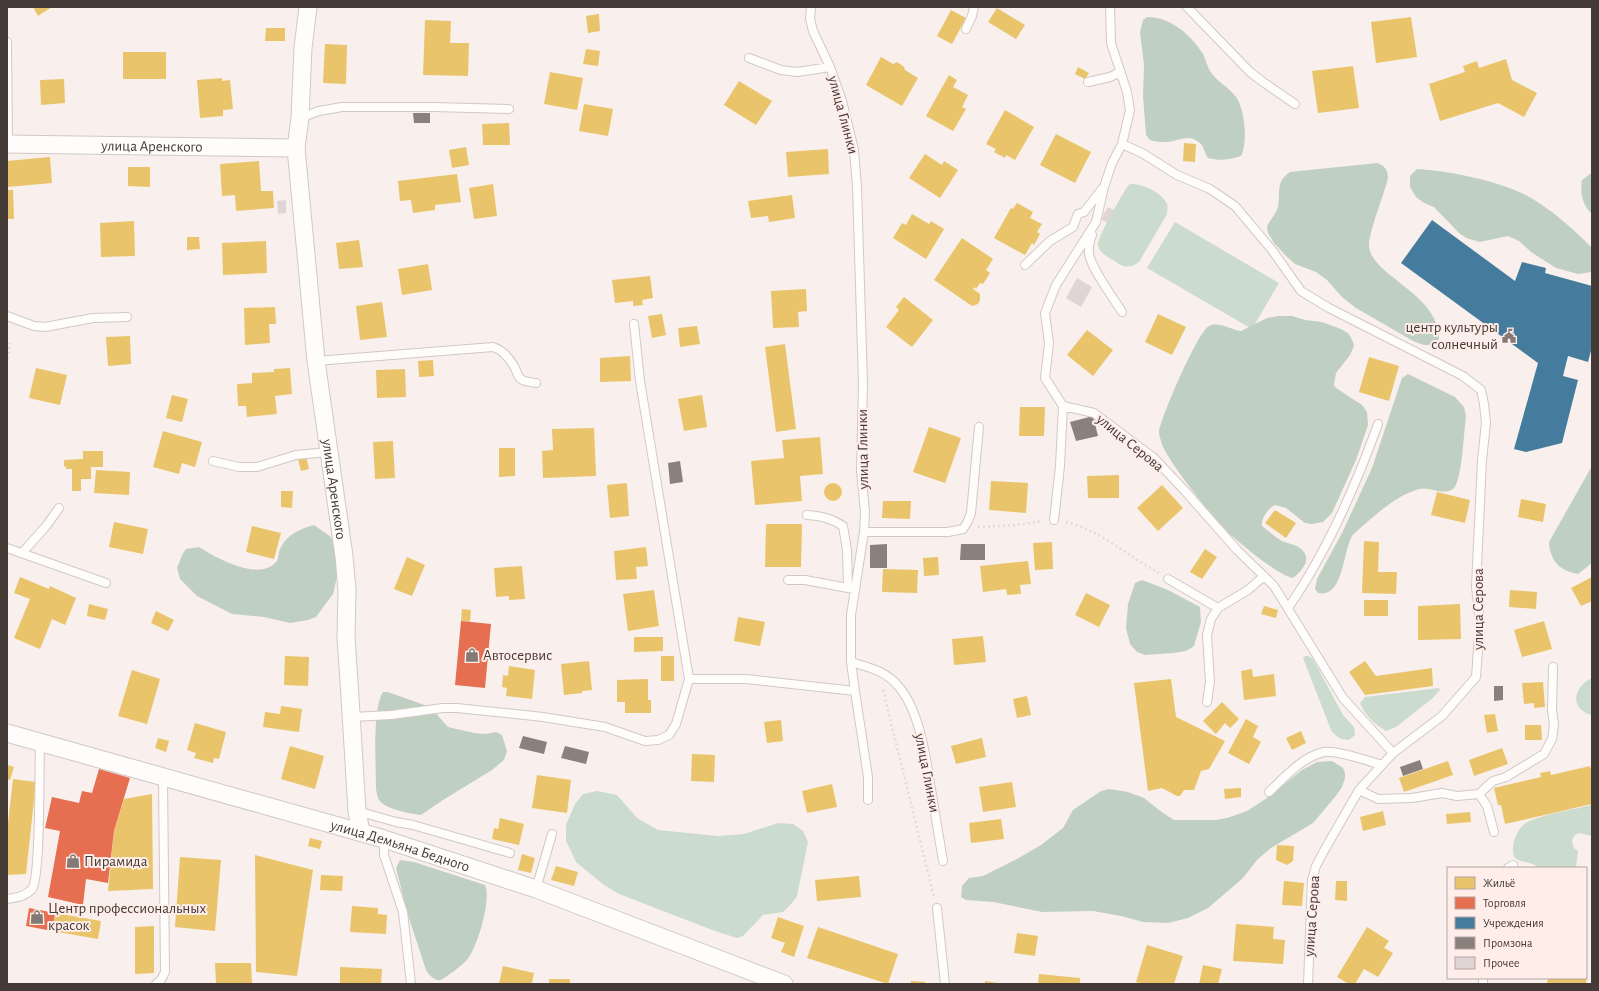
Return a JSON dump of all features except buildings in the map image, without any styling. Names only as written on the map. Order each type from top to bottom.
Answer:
[{"type":"street","name":"улица Аренского","points":[[308,7],[303,48],[300,118],[296,148],[316,361],[344,556],[347,590],[346,638],[348,681],[352,717],[357,812],[361,832]]},
{"type":"street","name":"улица Аренского","points":[[7,144],[296,148]]},
{"type":"street","name":"улица Демьяна Бедного","points":[[7,733],[384,839],[536,889],[784,984]]},
{"type":"lane","name":"улица Глинки","points":[[811,7],[810,19],[813,31],[830,67],[842,100],[854,150],[857,187],[863,384],[861,472],[865,511],[864,532],[851,589],[852,662],[878,670],[900,688],[911,709],[922,738],[943,861]]},
{"type":"lane","points":[[966,29],[974,7]]},
{"type":"lane","points":[[1110,7],[1111,43],[1130,110],[1122,144],[1112,163],[1104,187],[1089,245],[1089,254],[1094,267],[1122,312]]},
{"type":"lane","points":[[1188,7],[1250,72],[1295,104]]},
{"type":"lane","points":[[7,42],[7,144]]},
{"type":"lane","points":[[749,58],[782,70],[797,72],[830,67]]},
{"type":"lane","points":[[1088,82],[1110,77],[1120,72]]},
{"type":"lane","points":[[300,118],[318,111],[342,107],[509,109]]},
{"type":"lane","name":"улица Серова","points":[[1122,144],[1142,152],[1178,174],[1210,189],[1235,206],[1272,250],[1301,291],[1329,308],[1463,376],[1480,390],[1484,404],[1486,423],[1482,460],[1476,588],[1480,621],[1476,676],[1442,716],[1392,753],[1360,790],[1325,849],[1316,866],[1312,880],[1308,984]]},
{"type":"lane","points":[[1025,265],[1050,241],[1073,227],[1078,214],[1084,212],[1104,187]]},
{"type":"lane","points":[[1054,520],[1060,466],[1063,406],[1045,378],[1049,343],[1045,313],[1056,284],[1096,222]]},
{"type":"lane","points":[[7,316],[34,326],[45,327],[93,318],[127,317]]},
{"type":"lane","points":[[352,717],[390,715],[443,708],[543,717],[605,727],[645,741],[658,740],[669,735],[676,724],[689,679],[640,381],[634,324]]},
{"type":"lane","points":[[316,361],[493,346],[499,349],[506,356],[522,380],[536,383]]},
{"type":"lane","name":"улица Серова","points":[[1063,406],[1094,413],[1154,458],[1237,550],[1274,586],[1343,698],[1392,753]]},
{"type":"lane","points":[[1288,608],[1334,530],[1364,463],[1378,424]]},
{"type":"lane","points":[[864,532],[948,532],[963,529],[971,513],[979,427]]},
{"type":"lane","points":[[213,461],[240,467],[257,467],[296,455],[328,452]]},
{"type":"lane","points":[[23,552],[59,508]]},
{"type":"lane","points":[[788,580],[805,580],[851,589],[843,526],[833,519],[807,515]]},
{"type":"lane","points":[[7,548],[23,552],[106,583]]},
{"type":"lane","points":[[1207,702],[1210,682],[1207,635],[1211,619],[1218,608],[1248,590],[1264,576]]},
{"type":"lane","points":[[1168,579],[1218,608]]},
{"type":"lane","points":[[852,662],[868,777],[868,800]]},
{"type":"lane","points":[[1360,790],[1378,799],[1412,798],[1442,793],[1457,796],[1479,794],[1493,781],[1506,777],[1544,754],[1552,739],[1554,725],[1552,710],[1553,667]]},
{"type":"lane","points":[[689,679],[746,679],[855,691]]},
{"type":"lane","points":[[7,899],[24,896],[33,887],[34,883],[37,862],[40,742]]},
{"type":"lane","points":[[1269,792],[1296,766],[1311,756],[1325,752],[1349,756],[1382,765]]},
{"type":"lane","points":[[156,984],[161,980],[165,972],[163,778]]},
{"type":"lane","points":[[1479,794],[1487,806],[1494,832]]},
{"type":"lane","points":[[357,812],[413,825],[510,853]]},
{"type":"lane","points":[[536,889],[552,834]]},
{"type":"lane","points":[[384,839],[384,855],[403,912],[411,984]]},
{"type":"lane","points":[[937,908],[945,984]]},
{"type":"path","points":[[7,364],[10,343]]},
{"type":"path","points":[[963,529],[1016,525],[1054,520],[1078,525],[1100,535],[1115,544],[1144,566],[1168,579]]},
{"type":"path","points":[[878,670],[937,908]]},
{"type":"green space","points":[[1147,17],[1164,20],[1180,28],[1193,40],[1203,54],[1213,75],[1236,97],[1242,109],[1245,135],[1241,156],[1224,160],[1216,160],[1208,158],[1201,144],[1193,139],[1185,138],[1168,142],[1159,142],[1150,140],[1146,135],[1143,96],[1144,65],[1140,32],[1143,20]]},
{"type":"green space","points":[[1377,163],[1385,168],[1388,178],[1371,231],[1369,246],[1373,257],[1381,267],[1418,298],[1429,310],[1436,323],[1439,339],[1433,345],[1424,345],[1413,341],[1356,308],[1342,297],[1327,280],[1316,272],[1295,264],[1274,243],[1268,233],[1267,226],[1275,214],[1279,201],[1280,183],[1290,172]]},
{"type":"green space","points":[[1417,169],[1455,174],[1495,183],[1528,196],[1558,217],[1592,248],[1592,272],[1578,274],[1556,268],[1531,252],[1519,241],[1508,236],[1480,242],[1466,238],[1459,233],[1434,207],[1424,203],[1416,197],[1410,187],[1410,176]]},
{"type":"green space","points":[[1592,174],[1592,214],[1584,203],[1581,190],[1582,180]]},
{"type":"green space","points":[[1130,184],[1140,185],[1161,196],[1167,204],[1167,214],[1139,262],[1133,265],[1125,266],[1106,256],[1098,246],[1105,226]]},
{"type":"green space","points":[[1175,222],[1279,283],[1252,329],[1147,268]]},
{"type":"green space","points":[[1292,316],[1305,320],[1322,322],[1341,329],[1349,334],[1354,346],[1350,355],[1336,373],[1334,385],[1336,388],[1362,405],[1367,412],[1368,425],[1356,460],[1332,513],[1323,522],[1312,524],[1305,523],[1286,508],[1275,505],[1264,517],[1262,526],[1282,541],[1300,548],[1306,556],[1303,568],[1293,578],[1271,567],[1226,530],[1192,490],[1171,461],[1164,449],[1159,432],[1166,410],[1189,358],[1204,331],[1209,326],[1221,325],[1241,331],[1267,318]]},
{"type":"green space","points":[[1408,374],[1455,397],[1464,407],[1466,416],[1461,465],[1457,483],[1454,488],[1446,492],[1423,488],[1410,492],[1379,512],[1352,536],[1341,573],[1333,589],[1326,593],[1318,593],[1315,589],[1317,579],[1342,533],[1372,468],[1402,378]]},
{"type":"green space","points":[[1592,466],[1592,563],[1578,574],[1561,568],[1557,564],[1551,555],[1549,542]]},
{"type":"green space","points":[[314,525],[331,537],[336,550],[338,573],[333,594],[316,617],[290,623],[264,617],[232,614],[197,596],[180,579],[177,568],[186,549],[199,547],[226,562],[248,569],[258,570],[268,568],[276,562],[280,549],[286,539],[299,530]]},
{"type":"green space","points":[[1142,580],[1168,590],[1200,607],[1201,622],[1194,646],[1186,651],[1145,655],[1137,652],[1130,644],[1126,628],[1128,604],[1135,583]]},
{"type":"green space","points":[[1305,656],[1313,659],[1343,715],[1354,727],[1355,735],[1349,740],[1339,738],[1331,730],[1303,658]]},
{"type":"green space","points":[[1592,678],[1592,715],[1579,708],[1576,697],[1581,686]]},
{"type":"green space","points":[[1439,688],[1440,690],[1433,698],[1396,727],[1386,731],[1370,719],[1360,703],[1365,697]]},
{"type":"green space","points":[[383,692],[388,692],[430,707],[448,727],[474,733],[486,734],[496,732],[502,735],[507,751],[504,760],[492,770],[421,815],[393,809],[383,804],[379,800],[376,789],[375,753],[377,711]]},
{"type":"green space","points":[[1332,761],[1343,768],[1345,778],[1342,787],[1335,797],[1313,823],[1271,848],[1258,859],[1242,879],[1208,908],[1188,918],[1168,923],[1143,922],[1093,911],[1042,912],[993,902],[966,900],[961,897],[962,886],[969,878],[983,876],[1041,845],[1063,828],[1073,810],[1101,791],[1109,789],[1128,792],[1144,798],[1174,820],[1216,820],[1247,811],[1267,798],[1302,770],[1317,762]]},
{"type":"green space","points":[[597,791],[617,795],[637,818],[658,830],[718,836],[744,834],[778,823],[793,824],[803,831],[808,842],[797,896],[783,912],[763,915],[743,936],[737,938],[619,894],[604,885],[576,862],[566,841],[566,825],[575,804],[583,794]]},
{"type":"green space","points":[[1592,805],[1592,836],[1579,833],[1574,836],[1572,842],[1574,848],[1578,851],[1576,867],[1536,867],[1519,860],[1514,856],[1514,841],[1522,826],[1532,820]]},
{"type":"green space","points":[[400,860],[414,862],[485,885],[487,901],[479,936],[475,946],[466,961],[441,980],[432,978],[426,970],[407,912],[396,868]]},
{"type":"place","name":"центр культуры солнечный","points":[[1509,336]]},
{"type":"place","name":"Автосервис","points":[[472,655]]},
{"type":"place","name":"Пирамида","points":[[73,861]]},
{"type":"place","name":"Центр профессиональных красок","points":[[37,917]]}]
